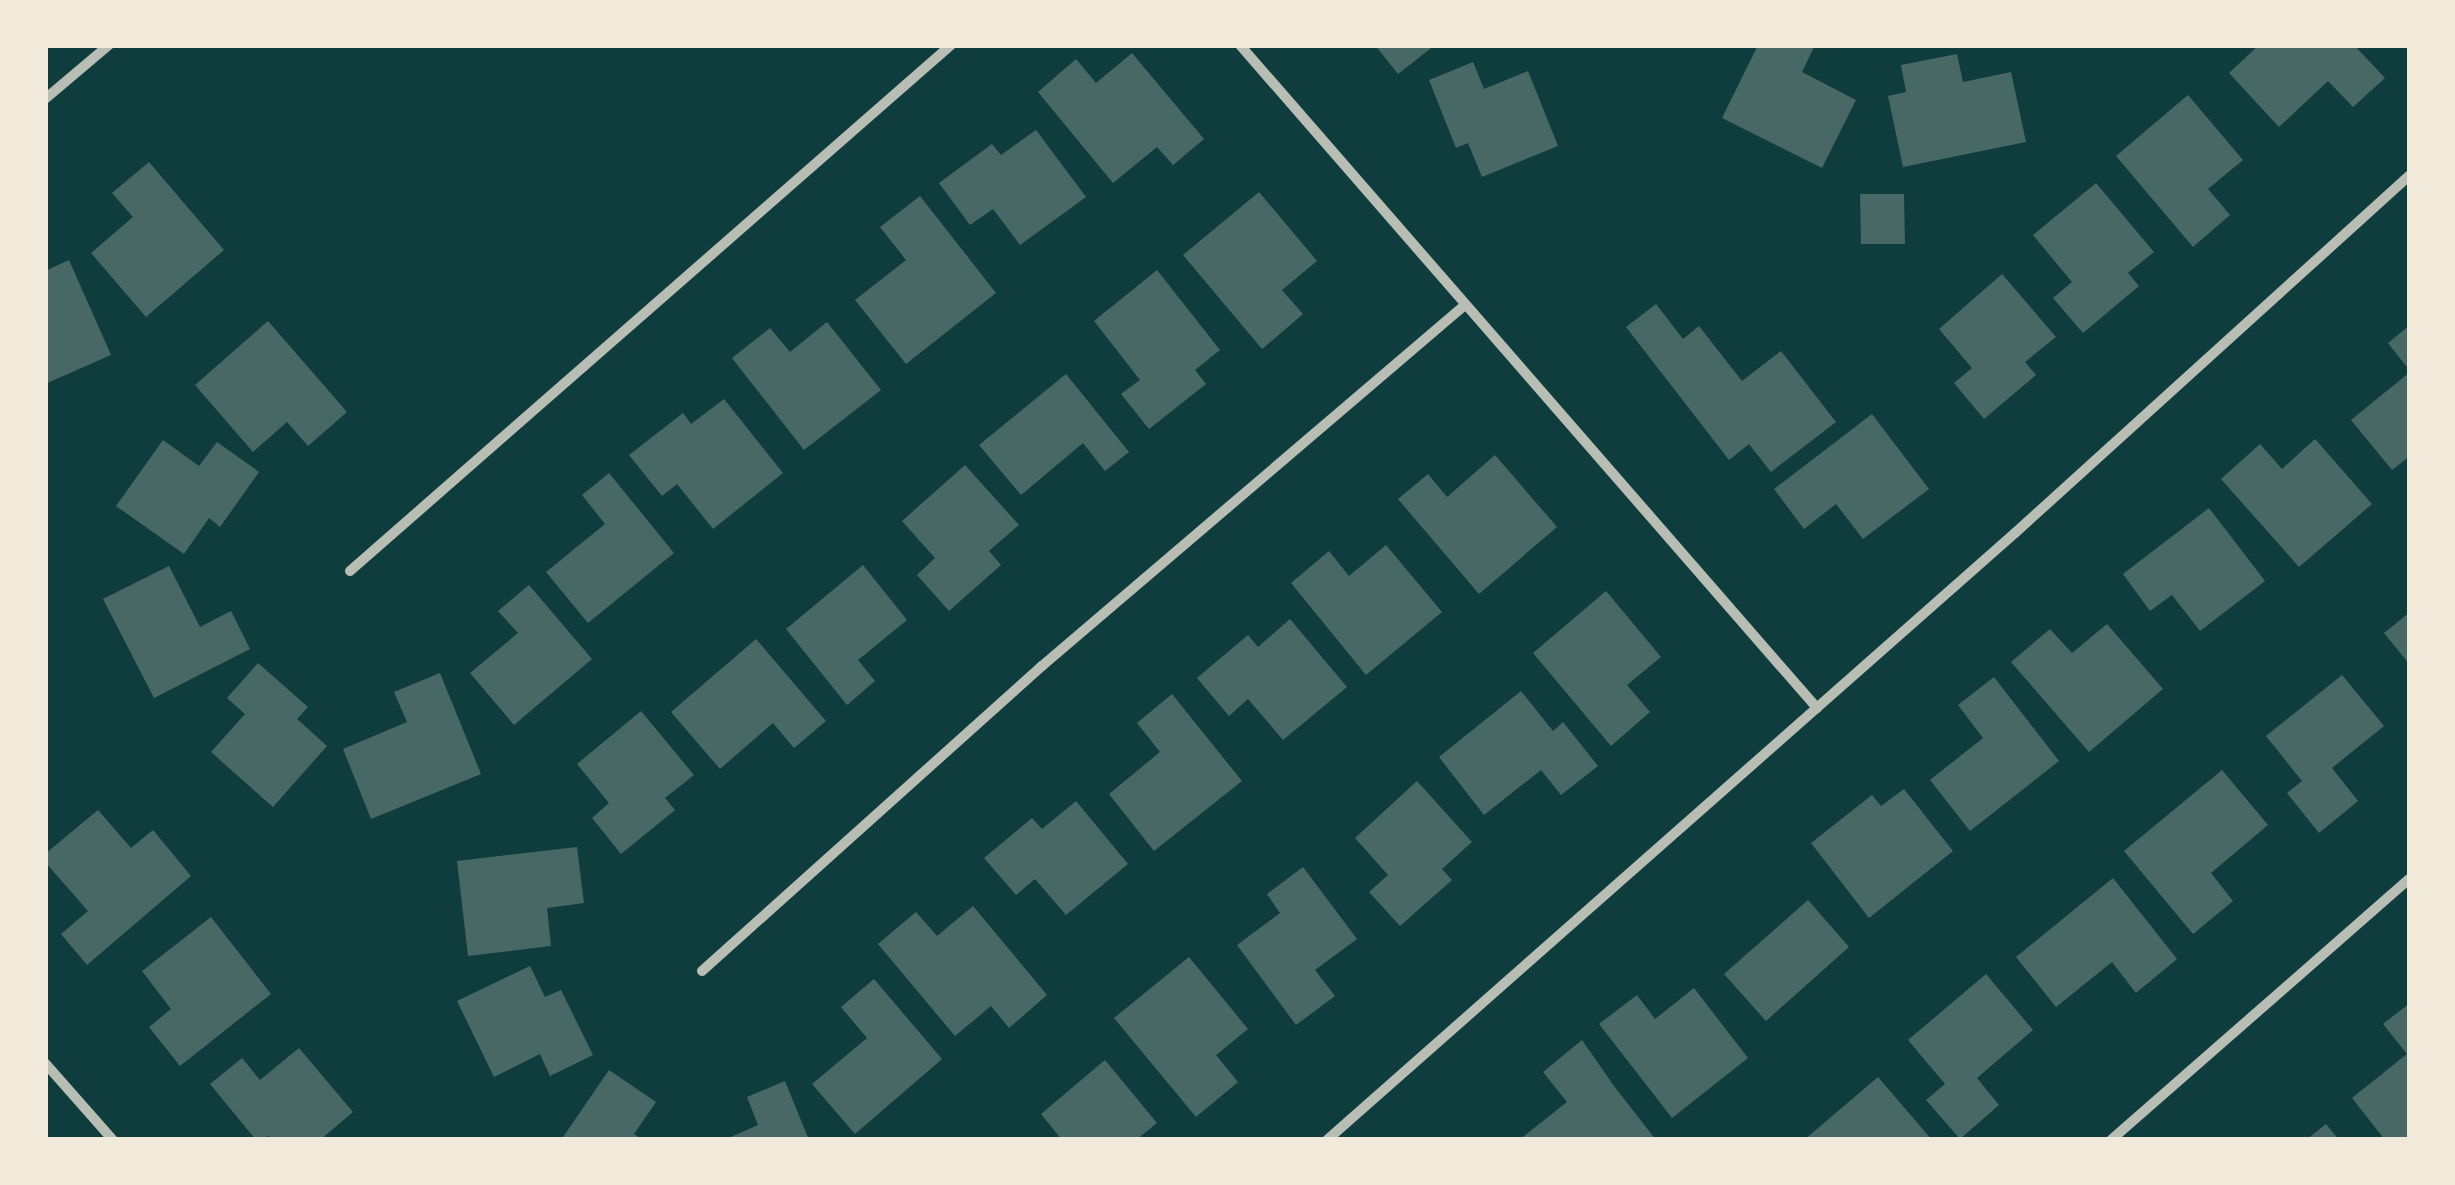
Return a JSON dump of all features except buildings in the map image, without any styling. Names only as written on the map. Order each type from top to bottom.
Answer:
[{"type":"street","points":[[45,99],[108,45]]},
{"type":"street","points":[[350,571],[951,45]]},
{"type":"street","points":[[1240,45],[1818,708]]},
{"type":"street","points":[[1327,1140],[1818,708],[2410,175]]},
{"type":"street","points":[[702,971],[1042,666],[1465,306]]},
{"type":"street","points":[[2111,1140],[2410,878]]},
{"type":"street","points":[[45,1063],[113,1140]]}]
